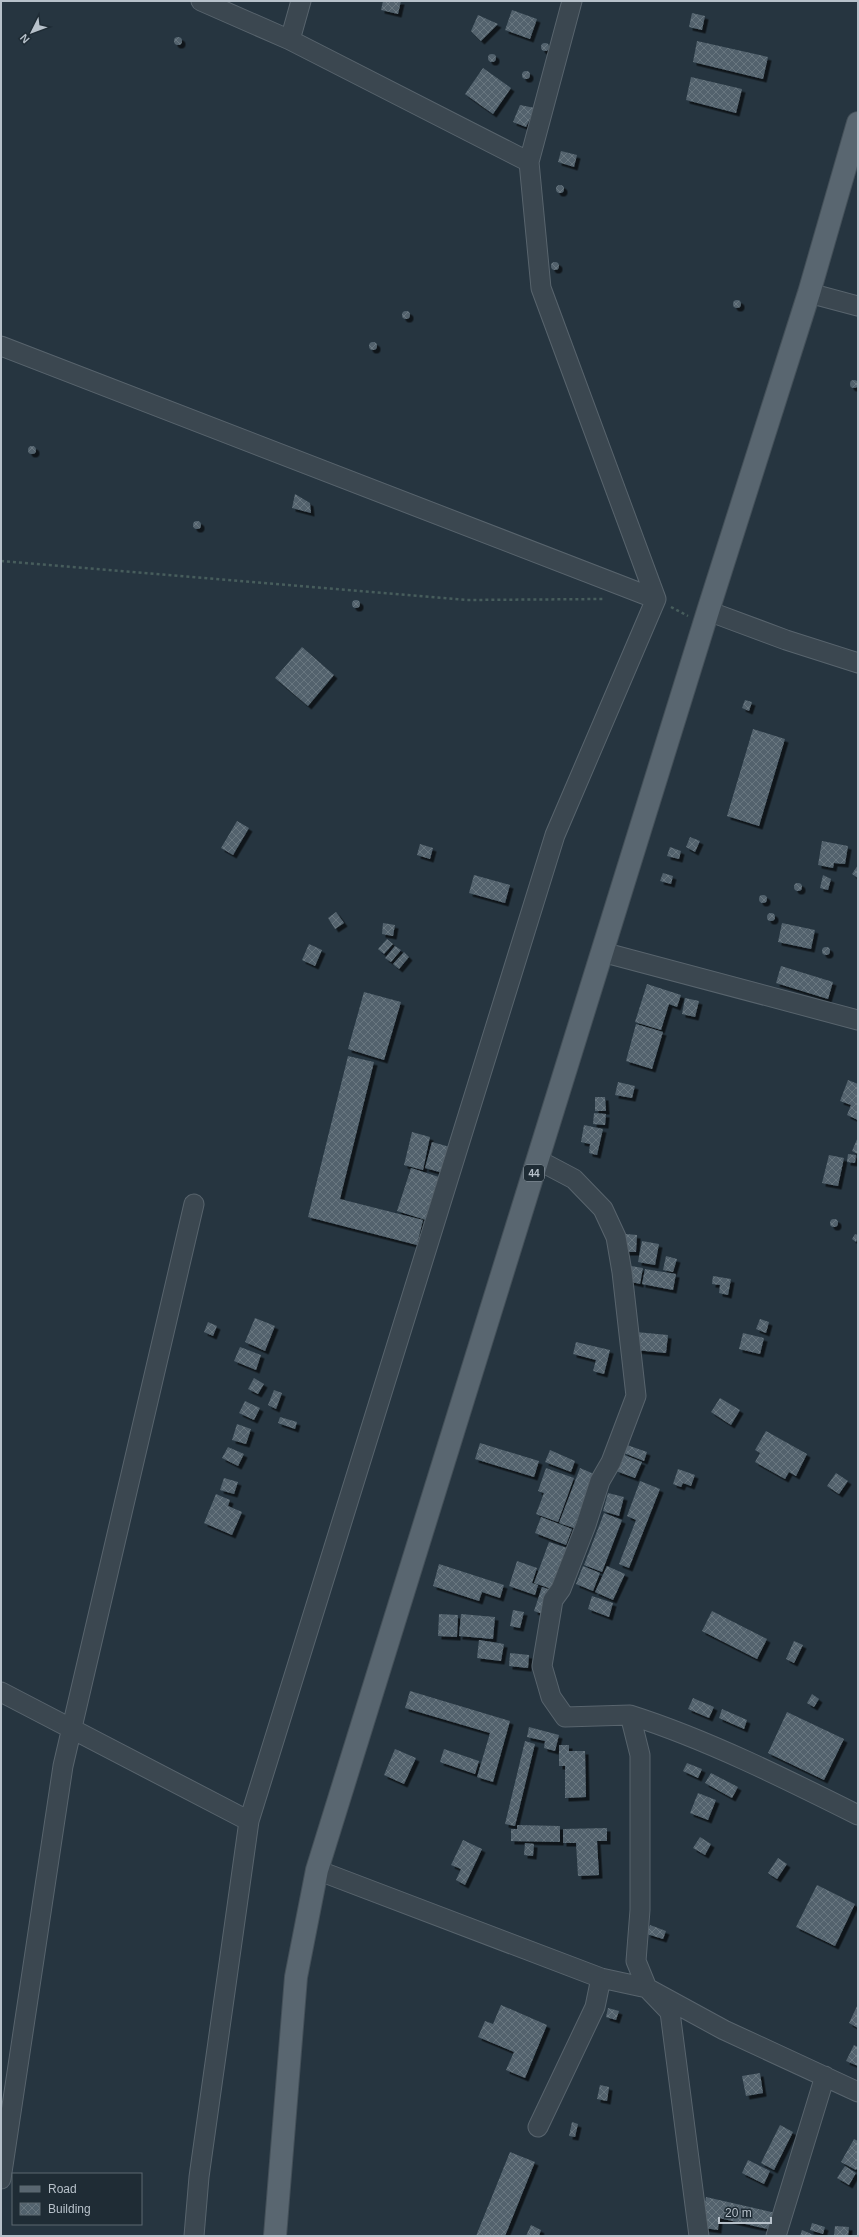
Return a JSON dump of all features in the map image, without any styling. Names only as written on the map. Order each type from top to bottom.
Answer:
[{"type":"main road","name":"44","points":[[275,2236],[296,1978],[317,1870],[706,617],[853,154],[858,123]]},
{"type":"street","points":[[201,1],[290,40],[529,162]]},
{"type":"street","points":[[290,40],[301,1]]},
{"type":"street","points":[[194,2236],[199,2177],[248,1821],[555,835],[656,599],[542,288],[529,162],[572,1]]},
{"type":"street","points":[[809,294],[858,306]]},
{"type":"street","points":[[1,346],[656,599]]},
{"type":"street","points":[[706,617],[858,663]]},
{"type":"street","points":[[602,952],[858,1020]]},
{"type":"street","points":[[538,1160],[574,1179],[603,1209],[616,1237],[622,1272],[636,1396],[611,1462],[600,1481],[586,1525],[561,1589],[553,1600],[542,1666],[551,1697],[565,1717],[630,1716],[664,1726],[808,1790],[858,1815]]},
{"type":"street","points":[[1,2179],[63,1766],[194,1204]]},
{"type":"street","points":[[1,1692],[248,1821]]},
{"type":"street","points":[[630,1716],[640,1755],[640,1910],[636,1961],[646,1988],[670,2012],[699,2236]]},
{"type":"street","points":[[317,1870],[601,1978],[646,1988],[724,2030],[858,2092]]},
{"type":"street","points":[[538,2127],[595,2007],[601,1978]]},
{"type":"street","points":[[776,2236],[825,2076]]},
{"type":"path","points":[[1,561],[466,600],[608,599]]},
{"type":"path","points":[[656,599],[706,617]]},
{"type":"building","points":[[383,1],[401,1],[398,14],[381,10]]},
{"type":"building","points":[[512,10],[537,19],[530,39],[505,30]]},
{"type":"building","points":[[692,13],[705,16],[702,30],[689,27]]},
{"type":"building","points":[[478,15],[498,24],[481,41],[471,31]]},
{"type":"building","points":[[178,37],[181,38],[181,44],[178,45],[175,44],[174,41],[175,38]]},
{"type":"building","points":[[697,41],[768,57],[763,79],[693,62]]},
{"type":"building","points":[[545,43],[548,44],[548,50],[545,51],[542,50],[541,47],[542,44]]},
{"type":"building","points":[[490,54],[494,54],[496,58],[494,62],[490,62],[488,60],[488,56]]},
{"type":"building","points":[[483,68],[511,88],[493,114],[465,94]]},
{"type":"building","points":[[526,71],[529,72],[529,78],[526,79],[523,78],[522,75],[523,72]]},
{"type":"building","points":[[691,77],[742,89],[736,113],[686,100]]},
{"type":"building","points":[[520,105],[535,108],[526,127],[513,122]]},
{"type":"building","points":[[561,151],[577,155],[574,167],[558,162]]},
{"type":"building","points":[[560,185],[563,186],[563,192],[560,193],[557,192],[556,189],[557,186]]},
{"type":"building","points":[[555,262],[558,263],[558,269],[555,270],[552,269],[551,266],[552,263]]},
{"type":"building","points":[[737,300],[740,301],[740,307],[737,308],[734,307],[733,304],[734,301]]},
{"type":"building","points":[[406,311],[409,312],[409,318],[406,319],[403,318],[402,315],[403,312]]},
{"type":"building","points":[[373,342],[376,343],[376,349],[373,350],[370,349],[369,346],[370,343]]},
{"type":"building","points":[[854,380],[857,381],[857,387],[854,388],[851,387],[850,384],[851,381]]},
{"type":"building","points":[[32,446],[35,447],[35,453],[32,454],[29,453],[28,450],[29,447]]},
{"type":"building","points":[[295,494],[310,503],[311,513],[292,508]]},
{"type":"building","points":[[197,521],[200,522],[200,528],[197,529],[194,528],[193,525],[194,522]]},
{"type":"building","points":[[356,600],[359,601],[359,607],[356,608],[353,607],[352,604],[353,601]]},
{"type":"building","points":[[302,647],[334,675],[308,706],[275,678]]},
{"type":"building","points":[[745,700],[752,702],[749,711],[742,708]]},
{"type":"building","points":[[753,729],[785,739],[759,826],[727,816]]},
{"type":"building","points":[[237,821],[249,828],[233,855],[221,848]]},
{"type":"building","points":[[690,837],[700,841],[695,852],[686,847]]},
{"type":"building","points":[[822,841],[848,846],[845,864],[834,863],[833,868],[818,865]]},
{"type":"building","points":[[420,844],[433,848],[430,859],[417,855]]},
{"type":"building","points":[[670,847],[681,851],[679,859],[667,856]]},
{"type":"building","points":[[858,865],[858,878],[852,874]]},
{"type":"building","points":[[663,873],[673,876],[671,884],[660,881]]},
{"type":"building","points":[[474,875],[510,885],[505,903],[469,893]]},
{"type":"building","points":[[823,875],[831,879],[828,890],[820,888]]},
{"type":"building","points":[[796,883],[800,883],[802,887],[800,891],[796,891],[794,889],[794,885]]},
{"type":"building","points":[[763,895],[766,896],[766,902],[763,903],[760,902],[759,899],[760,896]]},
{"type":"building","points":[[336,912],[344,923],[335,929],[328,918]]},
{"type":"building","points":[[771,913],[774,914],[774,920],[771,921],[768,920],[767,917],[768,914]]},
{"type":"building","points":[[383,923],[395,925],[393,936],[382,934]]},
{"type":"building","points":[[782,923],[815,930],[811,949],[778,942]]},
{"type":"building","points":[[387,939],[393,944],[384,954],[378,949]]},
{"type":"building","points":[[309,944],[322,950],[315,966],[302,960]]},
{"type":"building","points":[[395,946],[401,950],[391,962],[385,958]]},
{"type":"building","points":[[826,947],[829,948],[829,954],[826,955],[823,954],[822,951],[823,948]]},
{"type":"building","points":[[404,952],[409,957],[399,969],[393,964]]},
{"type":"building","points":[[781,966],[833,982],[828,999],[776,983]]},
{"type":"building","points":[[647,984],[681,995],[677,1007],[669,1004],[661,1030],[635,1022]]},
{"type":"building","points":[[364,992],[401,1002],[384,1060],[348,1049]]},
{"type":"building","points":[[685,998],[699,1001],[695,1017],[682,1014]]},
{"type":"building","points":[[636,1024],[663,1032],[652,1069],[626,1061]]},
{"type":"building","points":[[348,1056],[374,1062],[340,1199],[423,1220],[417,1245],[308,1217]]},
{"type":"building","points":[[848,1080],[858,1084],[858,1120],[847,1115],[851,1105],[840,1101]]},
{"type":"building","points":[[618,1082],[635,1086],[632,1098],[615,1095]]},
{"type":"building","points":[[595,1097],[605,1097],[606,1111],[595,1111]]},
{"type":"building","points":[[594,1113],[606,1114],[605,1125],[593,1124]]},
{"type":"building","points":[[584,1125],[603,1129],[597,1155],[589,1153],[590,1144],[581,1142]]},
{"type":"building","points":[[412,1132],[430,1137],[423,1170],[404,1165]]},
{"type":"building","points":[[858,1137],[858,1154],[852,1151]]},
{"type":"building","points":[[432,1142],[450,1147],[443,1173],[425,1168]]},
{"type":"building","points":[[848,1154],[856,1155],[855,1163],[847,1162]]},
{"type":"building","points":[[829,1155],[844,1158],[838,1186],[822,1183]]},
{"type":"building","points":[[411,1168],[439,1177],[426,1220],[397,1211]]},
{"type":"building","points":[[832,1219],[836,1219],[838,1223],[836,1227],[832,1227],[830,1225],[830,1221]]},
{"type":"building","points":[[626,1234],[637,1235],[636,1252],[625,1252]]},
{"type":"building","points":[[855,1234],[858,1235],[856,1242],[852,1239]]},
{"type":"building","points":[[642,1241],[659,1244],[655,1265],[638,1262]]},
{"type":"building","points":[[666,1256],[677,1259],[673,1272],[663,1270]]},
{"type":"building","points":[[631,1266],[643,1268],[640,1284],[628,1281]]},
{"type":"building","points":[[645,1269],[676,1274],[673,1290],[642,1284]]},
{"type":"building","points":[[713,1276],[731,1279],[728,1295],[719,1293],[720,1285],[712,1284]]},
{"type":"building","points":[[255,1318],[275,1326],[265,1351],[245,1342]]},
{"type":"building","points":[[760,1319],[769,1322],[766,1333],[756,1329]]},
{"type":"building","points":[[208,1322],[217,1326],[213,1336],[204,1332]]},
{"type":"building","points":[[636,1332],[668,1335],[666,1353],[635,1350]]},
{"type":"building","points":[[743,1333],[764,1338],[760,1354],[739,1349]]},
{"type":"building","points":[[576,1342],[610,1350],[604,1374],[593,1371],[596,1360],[573,1354]]},
{"type":"building","points":[[240,1347],[261,1355],[256,1370],[234,1361]]},
{"type":"building","points":[[254,1378],[264,1384],[258,1394],[248,1389]]},
{"type":"building","points":[[274,1390],[282,1393],[276,1409],[268,1405]]},
{"type":"building","points":[[720,1398],[740,1410],[731,1425],[711,1412]]},
{"type":"building","points":[[245,1401],[260,1408],[254,1420],[239,1413]]},
{"type":"building","points":[[280,1417],[297,1422],[295,1429],[278,1423]]},
{"type":"building","points":[[237,1424],[251,1429],[246,1444],[232,1440]]},
{"type":"building","points":[[766,1431],[807,1454],[796,1476],[789,1472],[785,1479],[755,1462],[760,1453],[755,1450]]},
{"type":"building","points":[[480,1443],[539,1461],[534,1477],[475,1459]]},
{"type":"building","points":[[627,1445],[647,1452],[644,1461],[624,1453]]},
{"type":"building","points":[[228,1447],[244,1454],[238,1466],[222,1458]]},
{"type":"building","points":[[550,1450],[575,1461],[571,1472],[545,1462]]},
{"type":"building","points":[[622,1454],[642,1462],[635,1478],[616,1471]]},
{"type":"building","points":[[546,1468],[574,1478],[558,1522],[536,1514],[544,1493],[538,1491]]},
{"type":"building","points":[[580,1468],[594,1474],[574,1528],[559,1523]]},
{"type":"building","points":[[678,1469],[695,1475],[691,1486],[683,1483],[681,1487],[673,1484]]},
{"type":"building","points":[[836,1473],[848,1481],[839,1494],[827,1486]]},
{"type":"building","points":[[224,1478],[238,1482],[234,1494],[220,1490]]},
{"type":"building","points":[[640,1481],[660,1489],[629,1568],[619,1564],[636,1520],[627,1516]]},
{"type":"building","points":[[608,1493],[624,1497],[619,1516],[603,1511]]},
{"type":"building","points":[[216,1494],[230,1500],[228,1506],[242,1512],[232,1535],[204,1523]]},
{"type":"building","points":[[604,1513],[622,1520],[602,1572],[584,1565]]},
{"type":"building","points":[[541,1517],[572,1529],[566,1545],[535,1533]]},
{"type":"building","points":[[549,1542],[567,1548],[552,1589],[534,1583]]},
{"type":"building","points":[[517,1561],[537,1568],[532,1583],[538,1585],[535,1595],[509,1586]]},
{"type":"building","points":[[439,1564],[504,1585],[500,1598],[482,1592],[479,1601],[433,1586]]},
{"type":"building","points":[[583,1566],[600,1573],[593,1591],[576,1584]]},
{"type":"building","points":[[607,1566],[625,1574],[613,1600],[595,1592]]},
{"type":"building","points":[[542,1587],[551,1590],[543,1614],[534,1611]]},
{"type":"building","points":[[592,1596],[613,1603],[609,1617],[588,1609]]},
{"type":"building","points":[[513,1610],[524,1612],[520,1628],[510,1626]]},
{"type":"building","points":[[712,1611],[767,1639],[757,1659],[702,1631]]},
{"type":"building","points":[[439,1614],[458,1615],[457,1637],[438,1636]]},
{"type":"building","points":[[461,1614],[495,1617],[493,1639],[459,1636]]},
{"type":"building","points":[[479,1640],[504,1644],[501,1661],[477,1658]]},
{"type":"building","points":[[794,1641],[803,1645],[794,1663],[786,1659]]},
{"type":"building","points":[[510,1653],[529,1655],[528,1668],[509,1666]]},
{"type":"building","points":[[410,1691],[510,1721],[493,1782],[477,1777],[490,1733],[405,1708]]},
{"type":"building","points":[[812,1694],[819,1699],[814,1707],[807,1703]]},
{"type":"building","points":[[693,1698],[714,1707],[709,1718],[688,1709]]},
{"type":"building","points":[[722,1709],[747,1720],[744,1729],[719,1718]]},
{"type":"building","points":[[787,1712],[844,1739],[824,1780],[768,1753]]},
{"type":"building","points":[[529,1727],[559,1735],[555,1751],[544,1748],[545,1741],[527,1737]]},
{"type":"building","points":[[525,1741],[535,1744],[515,1826],[505,1824]]},
{"type":"building","points":[[559,1745],[569,1745],[569,1751],[585,1751],[586,1797],[565,1798],[565,1766],[559,1766]]},
{"type":"building","points":[[395,1749],[416,1758],[404,1784],[384,1775]]},
{"type":"building","points":[[444,1749],[479,1761],[475,1774],[440,1762]]},
{"type":"building","points":[[687,1763],[702,1769],[698,1778],[683,1771]]},
{"type":"building","points":[[711,1773],[738,1787],[732,1798],[705,1783]]},
{"type":"building","points":[[698,1793],[716,1800],[708,1820],[690,1813]]},
{"type":"building","points":[[517,1825],[560,1826],[560,1842],[511,1841],[511,1829],[517,1829]]},
{"type":"building","points":[[607,1828],[607,1841],[597,1841],[599,1875],[578,1876],[576,1843],[563,1843],[563,1829]]},
{"type":"building","points":[[700,1837],[711,1844],[705,1855],[693,1848]]},
{"type":"building","points":[[463,1840],[482,1849],[465,1885],[456,1880],[461,1869],[451,1865]]},
{"type":"building","points":[[525,1843],[534,1844],[533,1856],[524,1855]]},
{"type":"building","points":[[778,1858],[787,1864],[777,1879],[768,1873]]},
{"type":"building","points":[[817,1885],[855,1904],[835,1946],[796,1927]]},
{"type":"building","points":[[650,1925],[666,1931],[663,1939],[647,1934]]},
{"type":"building","points":[[858,2004],[858,2028],[849,2023]]},
{"type":"building","points":[[501,2005],[547,2025],[525,2078],[506,2070],[514,2052],[478,2037],[485,2021],[493,2024]]},
{"type":"building","points":[[608,2008],[619,2011],[616,2020],[606,2017]]},
{"type":"building","points":[[854,2045],[858,2047],[858,2066],[846,2061]]},
{"type":"building","points":[[760,2073],[763,2093],[746,2096],[742,2076]]},
{"type":"building","points":[[600,2085],[609,2087],[607,2101],[597,2099]]},
{"type":"building","points":[[572,2122],[578,2124],[575,2137],[569,2136]]},
{"type":"building","points":[[780,2125],[793,2132],[774,2170],[761,2163]]},
{"type":"building","points":[[854,2139],[858,2141],[858,2167],[856,2170],[841,2162]]},
{"type":"building","points":[[510,2152],[535,2162],[505,2236],[476,2236]]},
{"type":"building","points":[[748,2160],[770,2171],[764,2184],[742,2173]]},
{"type":"building","points":[[845,2166],[856,2173],[849,2185],[837,2178]]},
{"type":"building","points":[[706,2197],[776,2213],[772,2230],[719,2218],[718,2230],[704,2228],[703,2214]]},
{"type":"building","points":[[812,2223],[825,2227],[823,2234],[810,2230]]},
{"type":"building","points":[[531,2225],[541,2230],[539,2236],[526,2236]]},
{"type":"building","points":[[835,2226],[849,2227],[848,2236],[834,2236]]},
{"type":"building","points":[[802,2230],[816,2236],[800,2236]]}]
